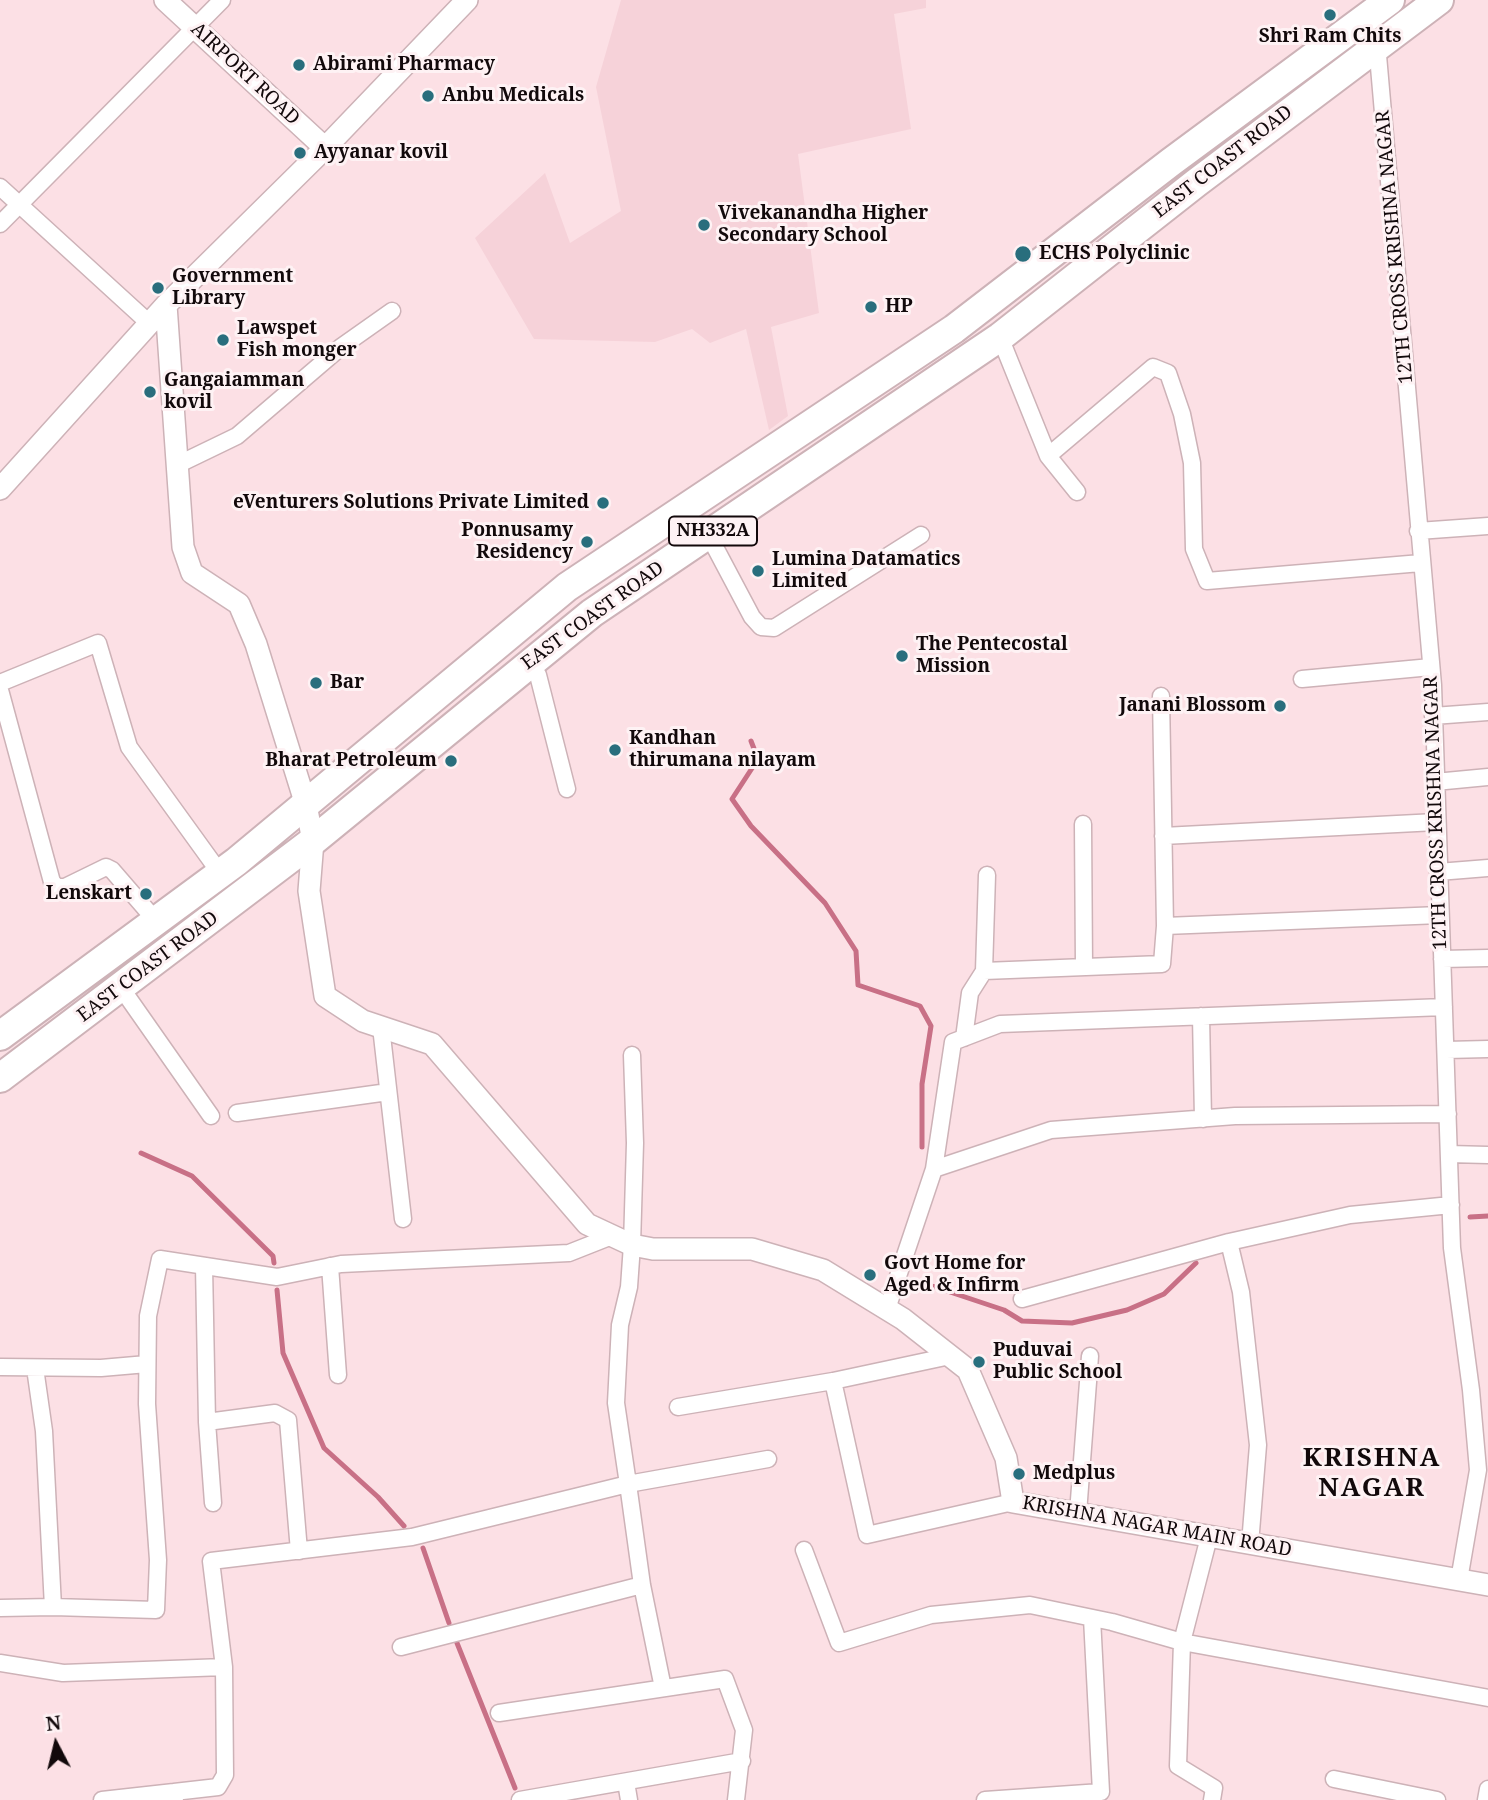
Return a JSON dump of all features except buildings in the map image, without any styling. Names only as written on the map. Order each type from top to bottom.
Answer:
[{"type":"highway","name":"EAST COAST ROAD","points":[[0,1036],[220,873],[568,587],[954,329],[1171,162],[1391,0]]},
{"type":"highway","name":"EAST COAST ROAD","points":[[0,1078],[122,989],[313,841],[592,613],[1000,337],[1377,44],[1439,0]]},
{"type":"street","name":"AIRPORT ROAD","points":[[165,0],[325,148]]},
{"type":"street","points":[[0,224],[222,0]]},
{"type":"street","points":[[0,489],[166,305],[325,148],[467,0]]},
{"type":"street","name":"12TH CROSS KRISHNA NAGAR","points":[[1377,44],[1431,667],[1452,1248],[1480,1389],[1478,1470],[1459,1580]]},
{"type":"street","points":[[0,187],[149,323]]},
{"type":"street","points":[[166,305],[183,547],[192,573],[239,604],[256,644],[306,805],[313,841]]},
{"type":"street","points":[[177,465],[237,436],[341,347],[392,311]]},
{"type":"street","points":[[1000,337],[1048,456],[1077,492]]},
{"type":"street","points":[[1048,456],[1153,367],[1168,373],[1182,414],[1192,463],[1194,549],[1207,581],[1421,563]]},
{"type":"street","points":[[1418,531],[1488,526]]},
{"type":"street","points":[[708,534],[752,617],[761,627],[774,628],[921,535]]},
{"type":"street","points":[[0,683],[98,643],[129,747],[220,873]]},
{"type":"street","points":[[529,662],[538,675],[567,789]]},
{"type":"street","points":[[1302,679],[1431,667]]},
{"type":"street","points":[[0,690],[52,882],[57,887],[65,887],[106,867],[112,870],[157,922]]},
{"type":"street","points":[[984,971],[1162,964],[1165,926],[1161,696]]},
{"type":"street","points":[[1433,716],[1488,712]]},
{"type":"street","points":[[1435,782],[1488,777]]},
{"type":"street","points":[[1163,836],[1436,822]]},
{"type":"street","points":[[1083,824],[1084,967]]},
{"type":"street","name":"KRISHNA NAGAR MAIN ROAD","points":[[313,841],[309,891],[325,996],[363,1021],[432,1044],[587,1224],[632,1245],[653,1249],[751,1249],[823,1270],[887,1309],[968,1370],[1006,1458],[1013,1502],[1488,1585]]},
{"type":"street","points":[[1438,872],[1488,868]]},
{"type":"street","points":[[964,1038],[970,993],[984,971],[988,875]]},
{"type":"street","points":[[1165,926],[1440,915]]},
{"type":"street","points":[[1442,960],[1488,958]]},
{"type":"street","points":[[122,989],[211,1116]]},
{"type":"street","points":[[887,1309],[926,1201],[953,1042],[1000,1024],[1444,1007]]},
{"type":"street","points":[[1201,1016],[1203,1119]]},
{"type":"street","points":[[381,1027],[403,1219]]},
{"type":"street","points":[[1446,1051],[1488,1049]]},
{"type":"street","points":[[632,1055],[635,1143],[632,1245],[629,1287],[620,1325],[616,1403],[642,1584],[663,1688]]},
{"type":"street","points":[[237,1113],[388,1091]]},
{"type":"street","points":[[933,1169],[1051,1130],[1203,1119],[1448,1114]]},
{"type":"street","points":[[1449,1154],[1488,1154]]},
{"type":"street","points":[[1022,1298],[1228,1242],[1350,1215],[1451,1205]]},
{"type":"street","points":[[0,1608],[156,1609],[158,1560],[147,1404],[147,1364],[148,1315],[160,1259],[277,1277],[330,1266],[569,1253],[612,1236]]},
{"type":"street","points":[[1228,1242],[1241,1292],[1258,1445],[1250,1544]]},
{"type":"street","points":[[204,1266],[207,1422],[213,1503]]},
{"type":"street","points":[[330,1266],[338,1376]]},
{"type":"street","points":[[678,1407],[833,1381],[950,1356]]},
{"type":"street","points":[[1078,1513],[1090,1356]]},
{"type":"street","points":[[0,1367],[101,1368],[147,1364]]},
{"type":"street","points":[[34,1368],[44,1431],[53,1607]]},
{"type":"street","points":[[833,1381],[867,1535],[1013,1502]]},
{"type":"street","points":[[207,1422],[275,1413],[288,1420],[299,1551]]},
{"type":"street","points":[[102,1800],[175,1796],[218,1787],[223,1782],[224,1667],[211,1561],[412,1537],[628,1484],[768,1459]]},
{"type":"street","points":[[1209,1536],[1182,1642],[1178,1766],[1214,1788],[1212,1800]]},
{"type":"street","points":[[804,1550],[839,1643],[931,1615],[1030,1605],[1182,1642],[1488,1698]]},
{"type":"street","points":[[401,1647],[642,1584]]},
{"type":"street","points":[[985,1800],[1101,1792],[1092,1618]]},
{"type":"street","points":[[0,1663],[63,1673],[224,1667]]},
{"type":"street","points":[[499,1713],[725,1679],[744,1730],[736,1800]]},
{"type":"street","points":[[520,1800],[563,1796],[742,1761]]},
{"type":"street","points":[[1334,1779],[1437,1800]]},
{"type":"street","points":[[626,1782],[629,1800]]},
{"type":"street","points":[[1486,1800],[1488,1789]]},
{"type":"shaded area","name":"Vivekanandha Higher Secondary School","points":[[621,0],[926,0],[926,8],[894,14],[911,129],[798,154],[819,313],[771,327],[788,416],[769,430],[746,329],[710,343],[692,329],[655,342],[534,339],[475,238],[545,173],[570,243],[621,211],[596,87]]},
{"type":"waterway","points":[[751,741],[758,759],[732,799],[751,826],[825,903],[856,951],[858,985],[920,1006],[931,1026],[922,1084],[922,1147]]},
{"type":"waterway","points":[[141,1153],[192,1176],[273,1256],[274,1263]]},
{"type":"waterway","points":[[1470,1217],[1488,1216]]},
{"type":"waterway","points":[[923,1283],[1004,1310],[1022,1321],[1072,1323],[1127,1310],[1164,1294],[1196,1263]]},
{"type":"waterway","points":[[277,1290],[283,1353],[324,1448],[378,1497],[404,1526]]},
{"type":"waterway","points":[[423,1548],[449,1623]]},
{"type":"waterway","points":[[457,1643],[515,1788]]},
{"type":"place","name":"Shri Ram Chits","points":[[1330,15]]},
{"type":"place","name":"Abirami Pharmacy","points":[[299,65]]},
{"type":"place","name":"Anbu Medicals","points":[[428,96]]},
{"type":"place","name":"Ayyanar kovil","points":[[300,153]]},
{"type":"place","name":"Vivekanandha Higher Secondary School","points":[[704,225]]},
{"type":"place","name":"ECHS Polyclinic","points":[[1023,254]]},
{"type":"place","name":"Government Library","points":[[158,288]]},
{"type":"place","name":"HP","points":[[871,307]]},
{"type":"place","name":"Lawspet Fish monger","points":[[223,340]]},
{"type":"place","name":"Gangaiamman kovil","points":[[150,392]]},
{"type":"place","name":"eVenturers Solutions Private Limited","points":[[603,503]]},
{"type":"place","name":"Ponnusamy Residency","points":[[587,542]]},
{"type":"place","name":"Lumina Datamatics Limited","points":[[758,571]]},
{"type":"place","name":"The Pentecostal Mission","points":[[902,656]]},
{"type":"place","name":"Bar","points":[[316,683]]},
{"type":"place","name":"Janani Blossom","points":[[1280,706]]},
{"type":"place","name":"Kandhan thirumana nilayam","points":[[615,750]]},
{"type":"place","name":"Bharat Petroleum","points":[[451,761]]},
{"type":"place","name":"Lenskart","points":[[146,894]]},
{"type":"place","name":"Govt Home for Aged & Infirm","points":[[870,1275]]},
{"type":"place","name":"Puduvai Public School","points":[[979,1362]]},
{"type":"place","name":"Medplus","points":[[1019,1474]]},
{"type":"district","name":"KRISHNA NAGAR","points":[[1372,1474]]}]
